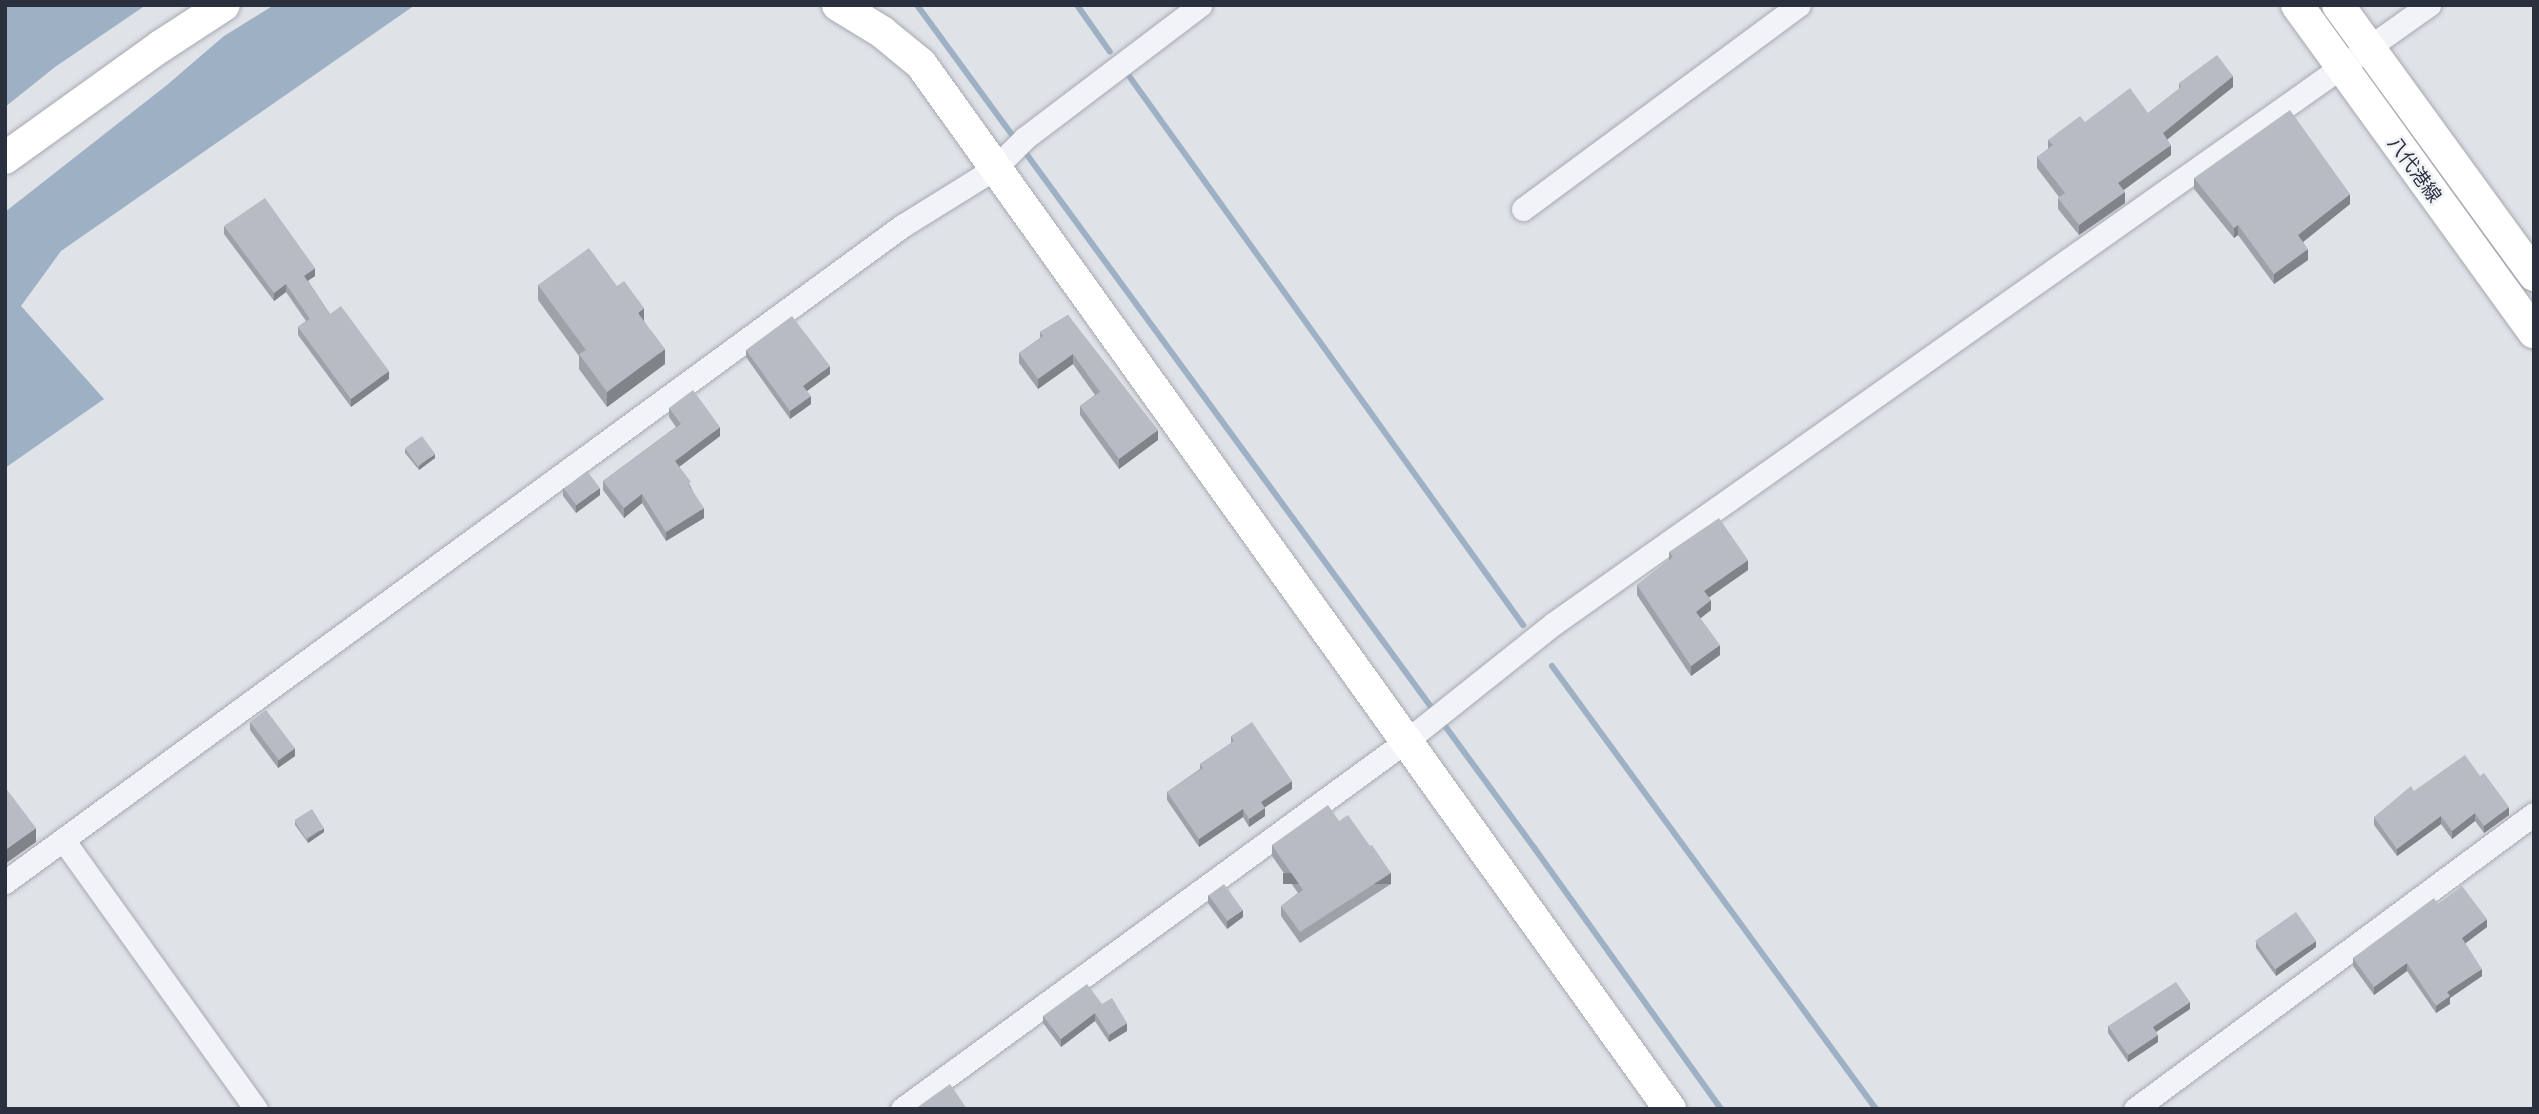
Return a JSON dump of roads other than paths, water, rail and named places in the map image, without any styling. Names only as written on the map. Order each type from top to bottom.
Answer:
[{"type":"street","points":[[5,158],[161,46],[224,5]]},
{"type":"street","points":[[838,5],[883,32],[921,64],[1670,1109]]},
{"type":"street","points":[[5,883],[891,234],[994,169],[1025,138],[1200,5]]},
{"type":"street","points":[[1523,209],[1799,5]]},
{"type":"street","name":"八代港線","points":[[2297,5],[2534,332]]},
{"type":"street","name":"八代港線","points":[[2338,5],[2534,275]]},
{"type":"street","points":[[902,1109],[1406,741],[1553,624],[2343,69],[2429,5]]},
{"type":"street","points":[[2135,1109],[2534,814]]},
{"type":"street","points":[[64,841],[256,1109]]},
{"type":"water","points":[[5,5],[146,5],[55,67],[5,107]]},
{"type":"water","points":[[274,5],[415,5],[61,251],[21,306],[104,399],[5,468],[5,212],[167,85],[224,36]]},
{"type":"waterway","points":[[917,5],[1015,139]]},
{"type":"waterway","points":[[1077,5],[1110,52]]},
{"type":"waterway","points":[[1129,76],[1523,625]]},
{"type":"waterway","points":[[1022,148],[1535,849],[1721,1109]]},
{"type":"waterway","points":[[1552,666],[1876,1109]]}]
